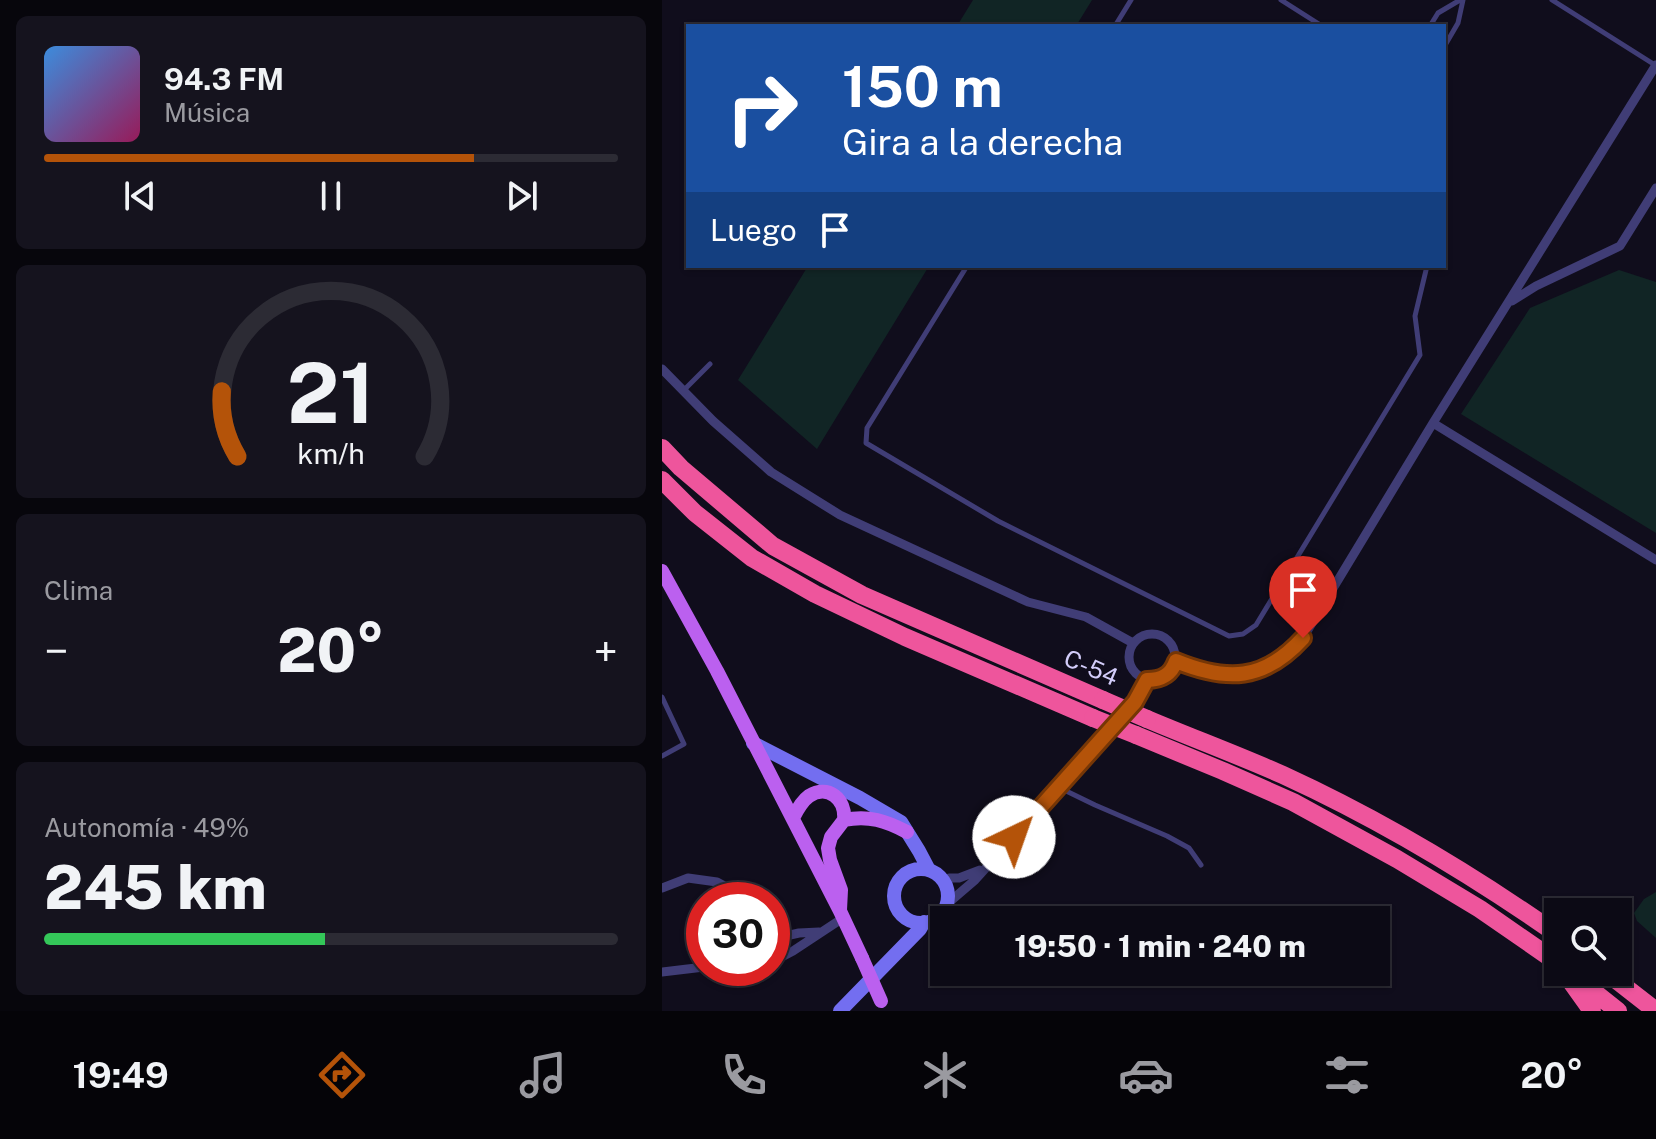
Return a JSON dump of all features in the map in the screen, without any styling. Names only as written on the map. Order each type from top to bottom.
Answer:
[{"type":"highway","name":"C-54","points":[[662,448],[681,468],[773,546],[862,595],[1284,776],[1459,869],[1544,926]]},
{"type":"highway","name":"C-54","points":[[662,480],[695,513],[752,558],[815,594],[905,637],[1293,802],[1480,909],[1544,954]]},
{"type":"highway","points":[[1632,984],[1656,996]]},
{"type":"highway","points":[[1573,986],[1592,1011]]},
{"type":"highway","points":[[1587,986],[1618,1011]]},
{"type":"highway","points":[[1624,986],[1656,1011]]},
{"type":"main road","points":[[662,571],[842,914],[884,1006]]},
{"type":"main road","points":[[753,743],[901,822],[929,870]]},
{"type":"main road","points":[[793,818],[803,801],[820,791],[838,798],[844,806],[844,820],[831,837],[828,848],[841,890],[842,914]]},
{"type":"main road","points":[[844,820],[858,817],[884,821],[911,838]]},
{"type":"main road","points":[[906,874],[911,838]]},
{"type":"main road","points":[[913,870],[929,870],[937,874],[947,888],[947,904],[938,917],[924,922],[910,920],[898,910],[894,894],[900,879],[906,874],[913,870]]},
{"type":"main road","points":[[897,952],[903,916]]},
{"type":"main road","points":[[840,1011],[924,922]]},
{"type":"street","points":[[1176,661],[1199,670],[1241,675],[1274,663],[1303,638],[1656,66]]},
{"type":"street","points":[[1509,303],[1536,286],[1620,246],[1656,188]]},
{"type":"street","points":[[662,369],[713,421],[771,472],[840,515],[1028,602],[1086,617],[1133,643]]},
{"type":"street","points":[[1433,423],[1656,560]]},
{"type":"street","points":[[1154,633],[1169,639],[1176,661],[1162,678],[1147,680],[1130,665],[1130,650],[1139,637],[1154,633]]},
{"type":"street","points":[[947,904],[975,880],[1059,787],[1139,697],[1147,680]]},
{"type":"street","points":[[943,881],[983,869]]},
{"type":"street","points":[[662,888],[688,878],[717,882]]},
{"type":"street","points":[[790,953],[842,914]]},
{"type":"street","points":[[790,935],[819,932]]},
{"type":"street","points":[[662,972],[686,969]]},
{"type":"lane","points":[[1116,24],[1131,0]]},
{"type":"lane","points":[[1281,0],[1319,24]]},
{"type":"lane","points":[[1431,24],[1438,13],[1462,0]]},
{"type":"lane","points":[[1446,44],[1458,23],[1462,0]]},
{"type":"lane","points":[[1552,0],[1656,66]]},
{"type":"lane","points":[[966,268],[867,428],[866,443],[998,521],[1229,636],[1243,634],[1256,625],[1420,355],[1415,316],[1427,268]]},
{"type":"lane","points":[[682,391],[710,364]]},
{"type":"lane","points":[[662,697],[684,744],[662,756]]},
{"type":"lane","points":[[1059,787],[1189,848],[1201,865]]},
{"type":"green space","points":[[973,0],[1092,0],[1077,24],[958,24]]},
{"type":"green space","points":[[807,268],[928,268],[817,449],[738,380]]},
{"type":"green space","points":[[1619,270],[1656,282],[1656,533],[1461,414],[1530,308]]},
{"type":"green space","points":[[1656,892],[1656,938],[1637,921],[1634,913],[1644,899]]},
{"type":"route","points":[[1014,837],[1135,702],[1147,680],[1162,678],[1176,661],[1199,670],[1241,675],[1274,663],[1303,638]]}]
